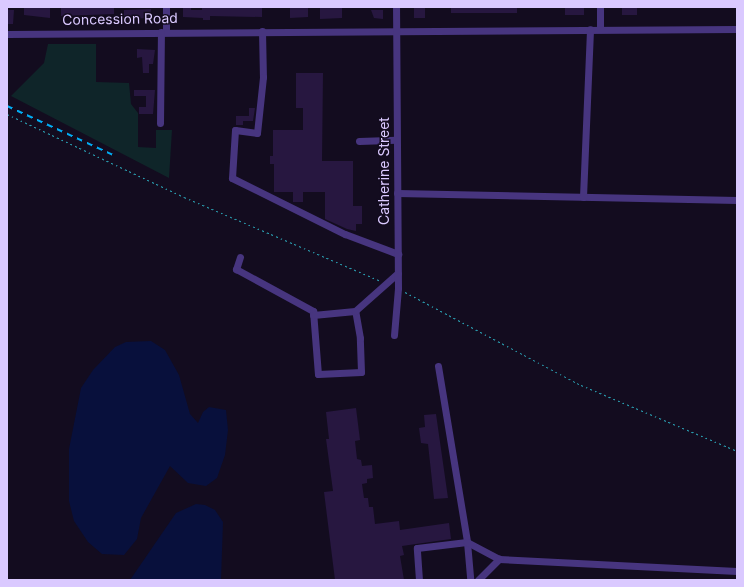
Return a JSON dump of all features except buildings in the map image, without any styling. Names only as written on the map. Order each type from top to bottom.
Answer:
[{"type":"street","points":[[160,123],[163,32],[166,7]]},
{"type":"street","name":"Catherine Street","points":[[394,335],[398,288],[396,7]]},
{"type":"street","points":[[600,7],[600,29]]},
{"type":"street","name":"Concession Road","points":[[7,34],[396,29],[737,29]]},
{"type":"street","points":[[583,197],[590,29]]},
{"type":"street","points":[[262,31],[263,78],[257,133],[235,130],[232,178],[345,234],[398,254]]},
{"type":"street","points":[[359,141],[396,140]]},
{"type":"street","points":[[397,193],[737,200]]},
{"type":"street","points":[[240,257],[236,269],[313,311],[318,374],[361,372],[360,338],[355,311]]},
{"type":"street","points":[[313,315],[348,314],[355,311],[398,273]]},
{"type":"street","points":[[438,366],[467,542],[470,580]]},
{"type":"street","points":[[419,580],[417,548],[467,542],[499,559],[737,571]]},
{"type":"street","points":[[478,580],[499,559]]},
{"type":"path","points":[[7,114],[184,197],[387,284]]},
{"type":"path","points":[[398,288],[581,385],[737,451]]},
{"type":"green space","points":[[48,44],[96,44],[96,82],[129,83],[131,104],[138,113],[138,147],[156,148],[156,130],[172,130],[169,178],[11,96],[44,63]]},
{"type":"shaded area","points":[[151,341],[165,350],[179,375],[190,414],[198,423],[203,412],[209,407],[226,410],[228,430],[225,455],[217,478],[206,486],[188,483],[170,466],[141,518],[137,539],[124,555],[102,554],[88,542],[74,521],[69,501],[69,449],[81,388],[93,370],[115,347],[126,342]]},
{"type":"shaded area","points":[[196,504],[205,505],[215,510],[223,522],[221,580],[130,580],[176,513]]},
{"type":"railway","points":[[7,106],[115,156]]}]
